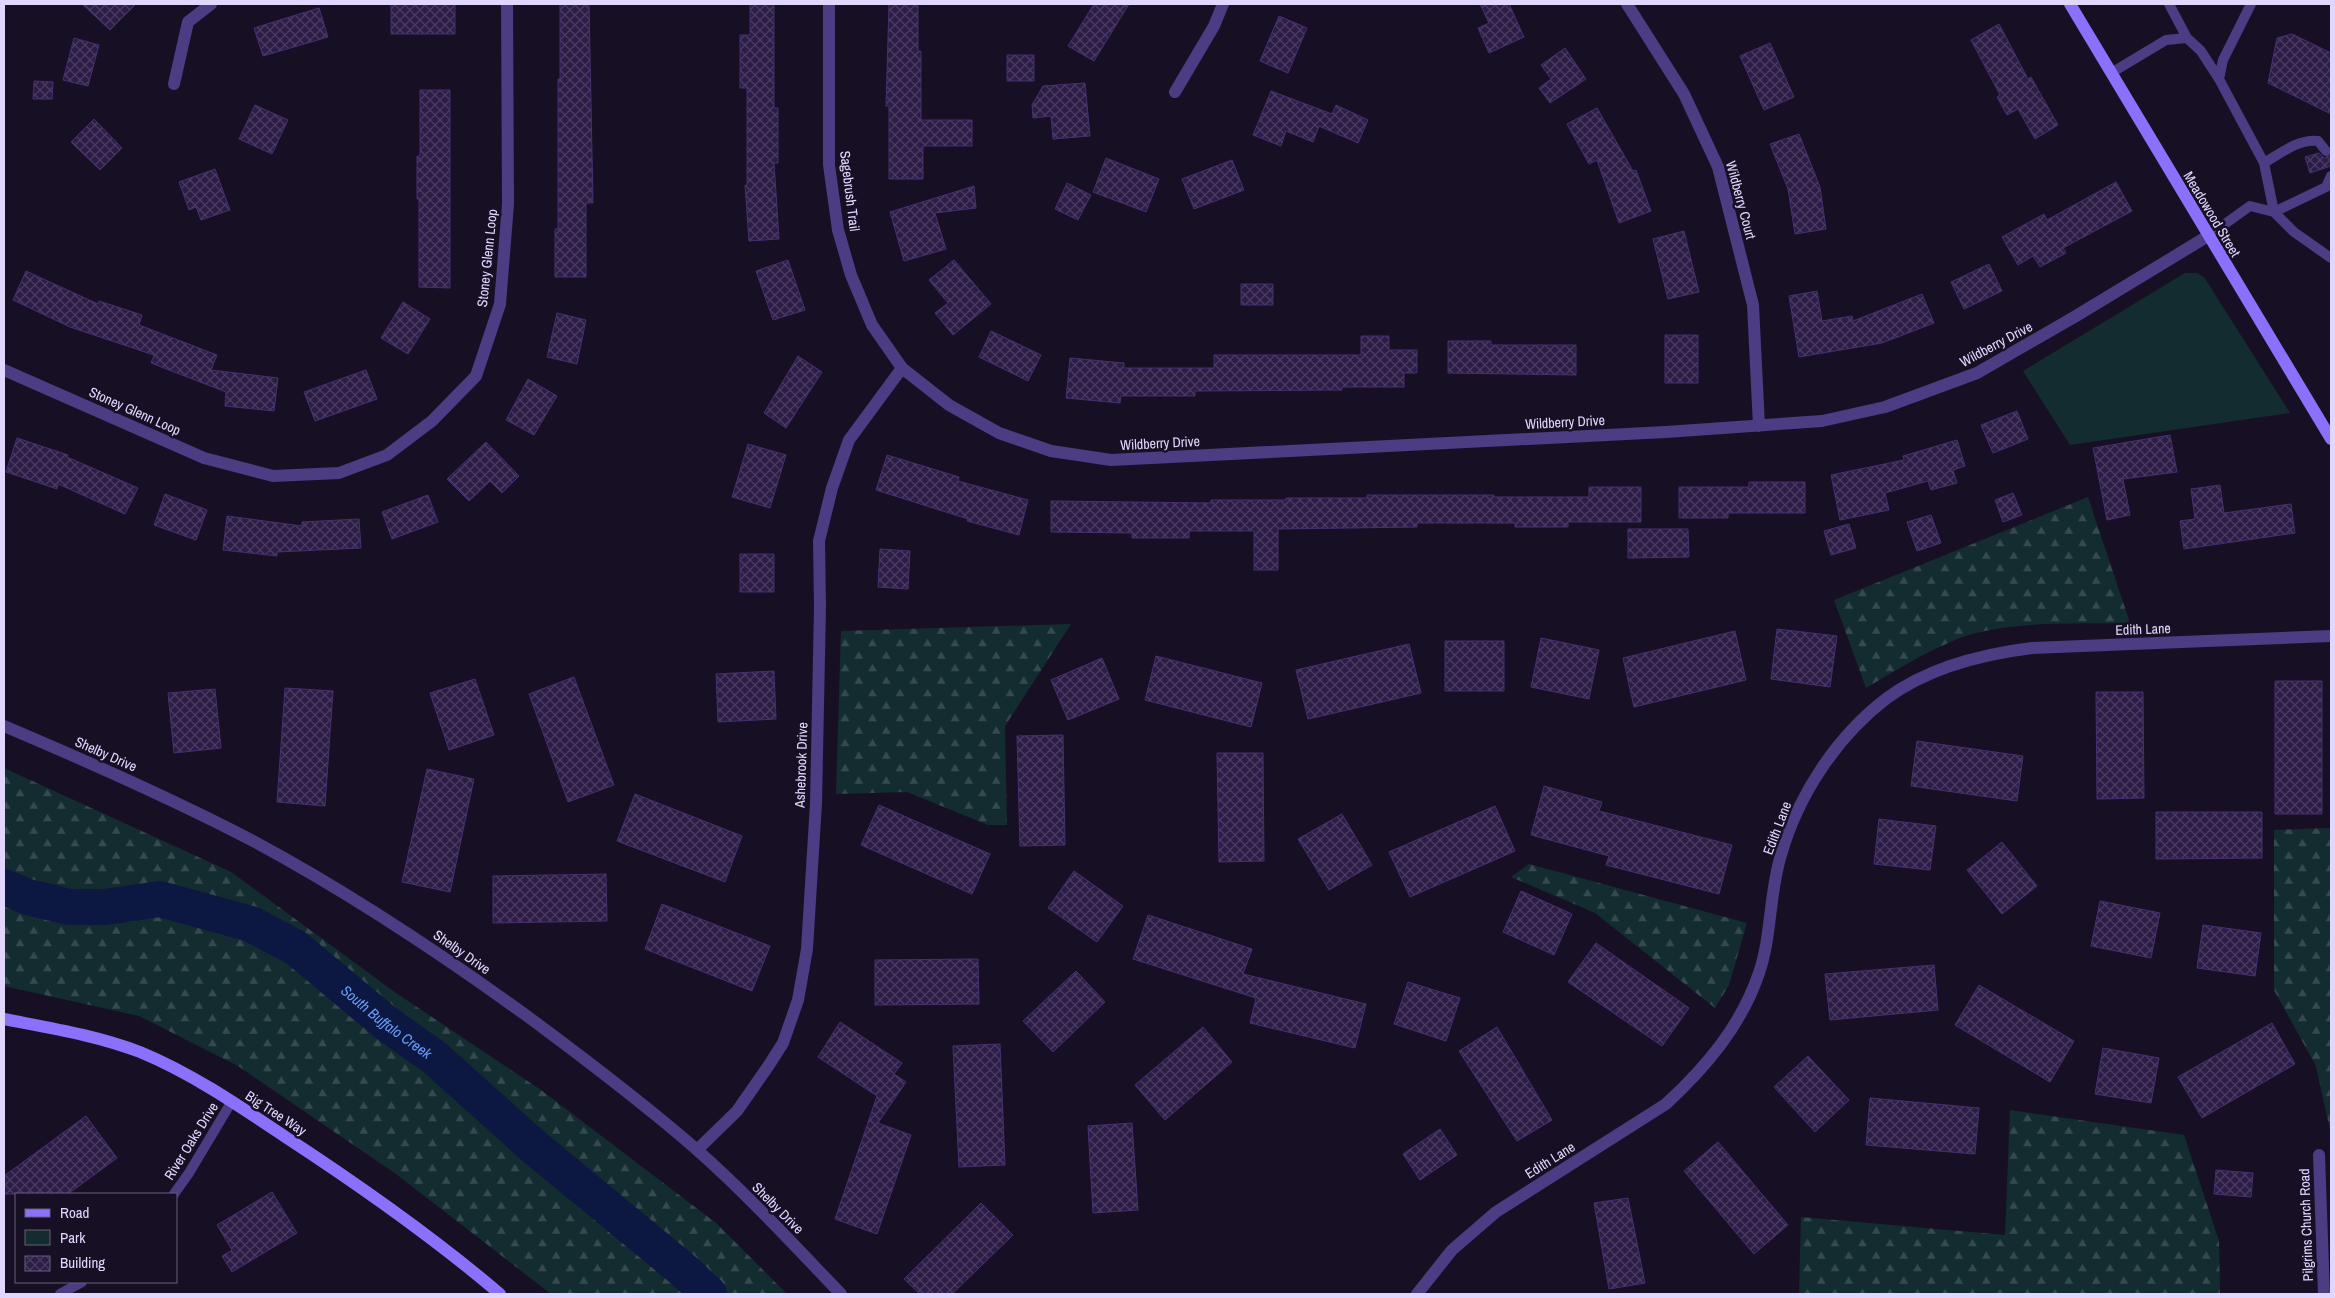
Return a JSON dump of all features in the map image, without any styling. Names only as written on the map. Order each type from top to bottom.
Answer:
[{"type":"main road","name":"Meadowood Street","points":[[2070,4],[2331,439]]},
{"type":"main road","name":"Big Tree Way","points":[[4,1020],[102,1039],[141,1053],[176,1070],[232,1102],[361,1186],[408,1220],[500,1294]]},
{"type":"street","points":[[174,84],[188,22],[211,4]]},
{"type":"street","name":"Stoney Glenn Loop","points":[[4,370],[204,458],[273,476],[338,473],[387,455],[432,421],[476,376],[500,304],[508,204],[507,4]]},
{"type":"street","name":"Sagebrush Trail","points":[[828,4],[828,165],[838,230],[851,275],[872,325],[902,368]]},
{"type":"street","points":[[1175,92],[1214,26],[1223,4]]},
{"type":"street","name":"Wildberry Court","points":[[1627,4],[1684,94],[1718,167],[1753,305],[1759,426]]},
{"type":"street","name":"Wildberry Drive","points":[[902,368],[949,405],[999,433],[1051,451],[1111,460],[1759,426],[1822,421],[1885,407],[1977,373],[2208,236]]},
{"type":"street","name":"Ashebrook Drive","points":[[697,1150],[737,1111],[769,1065],[783,1043],[798,1000],[807,949],[816,802],[820,607],[819,541],[832,488],[848,440],[902,368]]},
{"type":"street","name":"Edith Lane","points":[[1417,1294],[1452,1250],[1496,1212],[1666,1104],[1688,1084],[1720,1046],[1737,1023],[1759,974],[1765,950],[1780,856],[1793,821],[1822,766],[1857,726],[1888,698],[1949,666],[1976,657],[2006,651],[2032,648],[2331,636]]},
{"type":"street","name":"Shelby Drive","points":[[4,726],[191,809],[257,843],[398,926],[470,974],[596,1067],[697,1150],[765,1215],[841,1294]]},
{"type":"street","name":"Pilgrims Church Road","points":[[2319,1156],[2324,1294]]},
{"type":"lane","points":[[2169,4],[2187,38],[2201,51],[2264,163],[2274,212]]},
{"type":"lane","points":[[2218,80],[2223,60],[2251,4]]},
{"type":"lane","points":[[2111,73],[2166,40],[2187,38]]},
{"type":"lane","points":[[2264,163],[2299,143],[2310,140],[2318,141],[2326,151]]},
{"type":"lane","points":[[2274,212],[2326,187],[2331,172]]},
{"type":"lane","points":[[2208,236],[2250,206],[2274,212],[2294,232],[2331,258]]},
{"type":"lane","name":"River Oaks Drive","points":[[175,1193],[232,1102]]},
{"type":"lane","points":[[60,1294],[80,1283]]},
{"type":"green space","points":[[2185,273],[2197,273],[2204,277],[2290,413],[2070,445],[2023,371]]},
{"type":"green space","points":[[2088,497],[2130,623],[2044,624],[1979,632],[1936,649],[1866,688],[1834,600]]},
{"type":"green space","points":[[1071,624],[1005,726],[1007,825],[988,825],[907,792],[836,794],[841,631]]},
{"type":"green space","points":[[4,768],[231,872],[396,993],[541,1090],[716,1223],[787,1294],[551,1294],[396,1174],[238,1066],[139,1016],[4,986]]},
{"type":"green space","points":[[2331,828],[2331,1135],[2316,1066],[2274,990],[2274,830]]},
{"type":"green space","points":[[1529,864],[1747,923],[1729,985],[1715,1008],[1595,913],[1511,877]]},
{"type":"green space","points":[[2010,1110],[2184,1135],[2219,1241],[2220,1294],[1799,1294],[1801,1217],[2005,1235]]},
{"type":"building","points":[[82,4],[136,4],[110,30]]},
{"type":"building","points":[[391,4],[455,4],[455,34],[391,34]]},
{"type":"building","points":[[560,4],[589,4],[593,203],[586,203],[586,277],[555,277],[555,229],[558,229]]},
{"type":"building","points":[[750,4],[774,4],[774,108],[778,108],[778,163],[774,163],[779,239],[749,241],[745,185],[747,185],[747,88],[740,88],[740,35],[750,35]]},
{"type":"building","points":[[889,4],[918,4],[918,51],[921,51],[921,120],[972,120],[972,146],[923,146],[923,179],[889,179],[889,106],[886,106]]},
{"type":"building","points":[[1094,4],[1129,4],[1094,61],[1068,46]]},
{"type":"building","points":[[1480,4],[1509,4],[1524,37],[1489,53],[1478,28],[1489,23]]},
{"type":"building","points":[[319,8],[328,37],[263,56],[254,28]]},
{"type":"building","points":[[1279,16],[1307,28],[1288,73],[1260,61]]},
{"type":"building","points":[[1999,24],[2028,79],[2031,77],[2058,125],[2035,139],[2018,109],[2007,115],[1997,97],[2000,95],[1971,40]]},
{"type":"building","points":[[2292,34],[2331,53],[2331,114],[2268,83],[2277,38]]},
{"type":"building","points":[[74,38],[99,45],[88,86],[63,80]]},
{"type":"building","points":[[1770,43],[1794,97],[1764,110],[1740,56]]},
{"type":"building","points":[[1565,48],[1586,79],[1550,103],[1539,88],[1551,79],[1541,65]]},
{"type":"building","points":[[1007,55],[1034,55],[1034,81],[1007,81]]},
{"type":"building","points":[[34,81],[53,82],[52,99],[33,99]]},
{"type":"building","points":[[1085,83],[1090,136],[1053,139],[1051,116],[1033,118],[1032,105],[1043,86]]},
{"type":"building","points":[[420,90],[450,90],[450,288],[419,287],[417,156],[420,156]]},
{"type":"building","points":[[1271,91],[1332,114],[1336,105],[1368,120],[1358,143],[1319,126],[1313,142],[1286,131],[1281,146],[1253,135]]},
{"type":"building","points":[[255,105],[288,120],[272,154],[239,139]]},
{"type":"building","points":[[1597,108],[1633,171],[1636,170],[1651,211],[1619,223],[1597,160],[1589,164],[1567,124]]},
{"type":"building","points":[[94,119],[122,148],[100,170],[71,142]]},
{"type":"building","points":[[1799,134],[1820,187],[1826,229],[1795,234],[1788,189],[1770,144]]},
{"type":"building","points":[[2319,153],[2324,158],[2331,155],[2331,166],[2310,173],[2305,157]]},
{"type":"building","points":[[1106,158],[1159,179],[1146,212],[1093,192]]},
{"type":"building","points":[[1232,160],[1244,190],[1194,209],[1182,179]]},
{"type":"building","points":[[215,169],[230,210],[201,220],[196,207],[189,210],[179,182]]},
{"type":"building","points":[[2116,182],[2132,211],[2063,248],[2066,253],[2040,267],[2033,256],[2018,265],[2002,237],[2044,214],[2047,220]]},
{"type":"building","points":[[1067,183],[1091,195],[1078,220],[1055,209]]},
{"type":"building","points":[[974,186],[976,208],[935,213],[946,249],[904,261],[890,212]]},
{"type":"building","points":[[1684,231],[1699,292],[1668,299],[1653,239]]},
{"type":"building","points":[[788,260],[805,310],[773,320],[756,271]]},
{"type":"building","points":[[954,260],[991,304],[953,335],[935,313],[948,303],[929,280]]},
{"type":"building","points":[[1989,264],[2002,291],[1964,309],[1951,282]]},
{"type":"building","points":[[26,271],[98,304],[99,301],[142,315],[139,325],[217,355],[211,370],[278,378],[274,411],[225,406],[226,392],[151,363],[154,355],[70,327],[13,300]]},
{"type":"building","points":[[1241,284],[1273,284],[1273,305],[1241,305]]},
{"type":"building","points":[[1817,291],[1822,321],[1852,316],[1853,321],[1922,294],[1934,323],[1882,343],[1799,357],[1789,296]]},
{"type":"building","points":[[403,302],[430,319],[408,354],[381,338]]},
{"type":"building","points":[[557,313],[586,320],[577,364],[547,357]]},
{"type":"building","points":[[991,331],[1041,355],[1028,381],[979,357]]},
{"type":"building","points":[[1665,335],[1698,335],[1698,383],[1665,383]]},
{"type":"building","points":[[1361,336],[1389,336],[1389,350],[1417,350],[1417,373],[1404,373],[1404,387],[1342,387],[1342,390],[1195,391],[1195,396],[1121,396],[1120,403],[1066,398],[1070,358],[1124,363],[1124,368],[1214,368],[1214,355],[1361,355]]},
{"type":"building","points":[[1448,341],[1491,341],[1491,345],[1576,345],[1576,375],[1448,373]]},
{"type":"building","points":[[798,356],[822,372],[786,428],[764,413]]},
{"type":"building","points":[[366,370],[377,399],[315,421],[304,392]]},
{"type":"building","points":[[528,379],[557,396],[534,435],[506,420]]},
{"type":"building","points":[[2017,411],[2028,439],[1993,453],[1981,425]]},
{"type":"building","points":[[2170,435],[2177,472],[2123,479],[2130,515],[2107,520],[2093,448]]},
{"type":"building","points":[[17,438],[68,455],[67,457],[138,488],[125,514],[58,484],[57,489],[6,472]]},
{"type":"building","points":[[1957,440],[1965,466],[1953,470],[1957,483],[1931,490],[1928,481],[1885,493],[1889,510],[1840,520],[1831,475],[1904,460],[1903,456]]},
{"type":"building","points":[[486,442],[519,476],[502,493],[490,481],[469,501],[447,479]]},
{"type":"building","points":[[748,444],[786,455],[770,508],[732,497]]},
{"type":"building","points":[[887,455],[959,477],[958,481],[1028,500],[1019,535],[967,521],[968,519],[876,490]]},
{"type":"building","points":[[1749,482],[1805,482],[1805,513],[1728,513],[1728,518],[1679,518],[1679,487],[1749,487]]},
{"type":"building","points":[[2220,485],[2224,513],[2291,504],[2295,533],[2184,549],[2180,521],[2195,519],[2191,489]]},
{"type":"building","points":[[1589,487],[1641,487],[1641,522],[1568,522],[1568,527],[1515,527],[1515,523],[1417,523],[1417,527],[1278,529],[1278,570],[1254,570],[1254,531],[1189,531],[1189,538],[1132,538],[1132,533],[1051,532],[1051,501],[1211,503],[1211,500],[1367,498],[1367,495],[1589,497]]},
{"type":"building","points":[[2013,493],[2022,515],[2003,522],[1995,500]]},
{"type":"building","points":[[165,494],[207,510],[196,540],[154,525]]},
{"type":"building","points":[[428,495],[438,522],[392,539],[382,512]]},
{"type":"building","points":[[1931,515],[1941,543],[1917,551],[1907,522]]},
{"type":"building","points":[[227,516],[302,526],[302,522],[359,519],[361,548],[277,552],[277,556],[223,550]]},
{"type":"building","points":[[1849,524],[1856,548],[1831,555],[1824,531]]},
{"type":"building","points":[[1628,529],[1688,529],[1689,557],[1628,558]]},
{"type":"building","points":[[880,549],[910,551],[908,589],[878,587]]},
{"type":"building","points":[[740,554],[774,554],[774,592],[740,592]]},
{"type":"building","points":[[1777,629],[1837,636],[1830,687],[1771,679]]},
{"type":"building","points":[[1735,631],[1746,680],[1634,707],[1623,658]]},
{"type":"building","points":[[1541,638],[1599,650],[1589,699],[1531,687]]},
{"type":"building","points":[[1445,641],[1504,641],[1504,691],[1445,691]]},
{"type":"building","points":[[1409,644],[1421,693],[1308,719],[1296,670]]},
{"type":"building","points":[[1156,656],[1262,683],[1251,727],[1145,700]]},
{"type":"building","points":[[1102,658],[1119,699],[1068,720],[1051,680]]},
{"type":"building","points":[[774,671],[776,719],[718,722],[716,674]]},
{"type":"building","points":[[574,677],[614,785],[568,802],[529,694]]},
{"type":"building","points":[[475,679],[494,735],[449,750],[430,693]]},
{"type":"building","points":[[2275,681],[2322,681],[2322,814],[2275,814]]},
{"type":"building","points":[[285,688],[333,691],[325,806],[277,802]]},
{"type":"building","points":[[215,689],[221,748],[174,753],[168,693]]},
{"type":"building","points":[[2096,692],[2143,692],[2144,798],[2097,799]]},
{"type":"building","points":[[1063,735],[1065,845],[1020,846],[1017,736]]},
{"type":"building","points":[[1917,741],[2023,756],[2017,801],[1911,786]]},
{"type":"building","points":[[1217,753],[1263,753],[1264,861],[1219,862]]},
{"type":"building","points":[[427,769],[474,779],[450,892],[402,882]]},
{"type":"building","points":[[1544,786],[1602,802],[1599,811],[1732,845],[1719,894],[1606,865],[1609,856],[1531,835]]},
{"type":"building","points":[[635,794],[742,836],[725,882],[617,841]]},
{"type":"building","points":[[879,805],[990,854],[972,894],[861,845]]},
{"type":"building","points":[[1495,806],[1515,851],[1410,897],[1389,852]]},
{"type":"building","points":[[2156,812],[2262,812],[2262,858],[2156,859]]},
{"type":"building","points":[[1342,814],[1372,865],[1329,890],[1298,839]]},
{"type":"building","points":[[1879,819],[1936,826],[1930,870],[1874,864]]},
{"type":"building","points":[[2002,842],[2037,886],[2002,914],[1967,870]]},
{"type":"building","points":[[1074,871],[1123,906],[1097,942],[1048,908]]},
{"type":"building","points":[[606,874],[607,921],[493,923],[493,876]]},
{"type":"building","points":[[1521,891],[1572,914],[1554,955],[1503,932]]},
{"type":"building","points":[[2100,901],[2160,913],[2151,958],[2091,946]]},
{"type":"building","points":[[662,904],[770,946],[752,991],[645,949]]},
{"type":"building","points":[[1148,915],[1252,949],[1243,974],[1366,1004],[1355,1048],[1250,1023],[1256,998],[1133,959]]},
{"type":"building","points":[[2203,925],[2261,933],[2255,976],[2197,968]]},
{"type":"building","points":[[1596,943],[1689,1008],[1662,1046],[1568,982]]},
{"type":"building","points":[[978,959],[979,1004],[875,1005],[875,960]]},
{"type":"building","points":[[1934,965],[1938,1010],[1830,1020],[1825,974]]},
{"type":"building","points":[[1076,971],[1105,1002],[1053,1052],[1023,1021]]},
{"type":"building","points":[[1408,982],[1460,998],[1446,1041],[1394,1024]]},
{"type":"building","points":[[1979,985],[2074,1041],[2050,1082],[1955,1025]]},
{"type":"building","points":[[840,1022],[902,1063],[894,1074],[906,1082],[878,1123],[911,1135],[877,1234],[835,1219],[877,1096],[818,1057]]},
{"type":"building","points":[[2272,1023],[2295,1064],[2202,1118],[2178,1077]]},
{"type":"building","points":[[1203,1027],[1232,1062],[1165,1120],[1135,1085]]},
{"type":"building","points":[[1497,1027],[1552,1120],[1517,1141],[1459,1051]]},
{"type":"building","points":[[1000,1044],[1005,1165],[959,1167],[953,1046]]},
{"type":"building","points":[[2103,1048],[2159,1058],[2151,1103],[2095,1094]]},
{"type":"building","points":[[1808,1056],[1849,1100],[1815,1132],[1774,1087]]},
{"type":"building","points":[[1870,1098],[1979,1108],[1975,1154],[1866,1145]]},
{"type":"building","points":[[86,1116],[117,1158],[69,1193],[4,1194],[4,1176]]},
{"type":"building","points":[[1132,1123],[1138,1210],[1093,1213],[1088,1126]]},
{"type":"building","points":[[1440,1129],[1457,1155],[1420,1180],[1403,1154]]},
{"type":"building","points":[[1718,1142],[1788,1225],[1754,1254],[1684,1171]]},
{"type":"building","points":[[2216,1170],[2253,1173],[2251,1197],[2214,1194]]},
{"type":"building","points":[[272,1192],[297,1233],[232,1272],[222,1256],[232,1250],[217,1225]]},
{"type":"building","points":[[1628,1198],[1645,1283],[1609,1289],[1594,1203]]},
{"type":"building","points":[[981,1203],[1013,1235],[952,1294],[920,1294],[904,1279]]},
{"type":"waterway","name":"South Buffalo Creek","points":[[4,887],[28,897],[69,907],[105,907],[160,899],[251,924],[296,948],[386,1023],[435,1058],[533,1146],[682,1269],[709,1294]]}]
